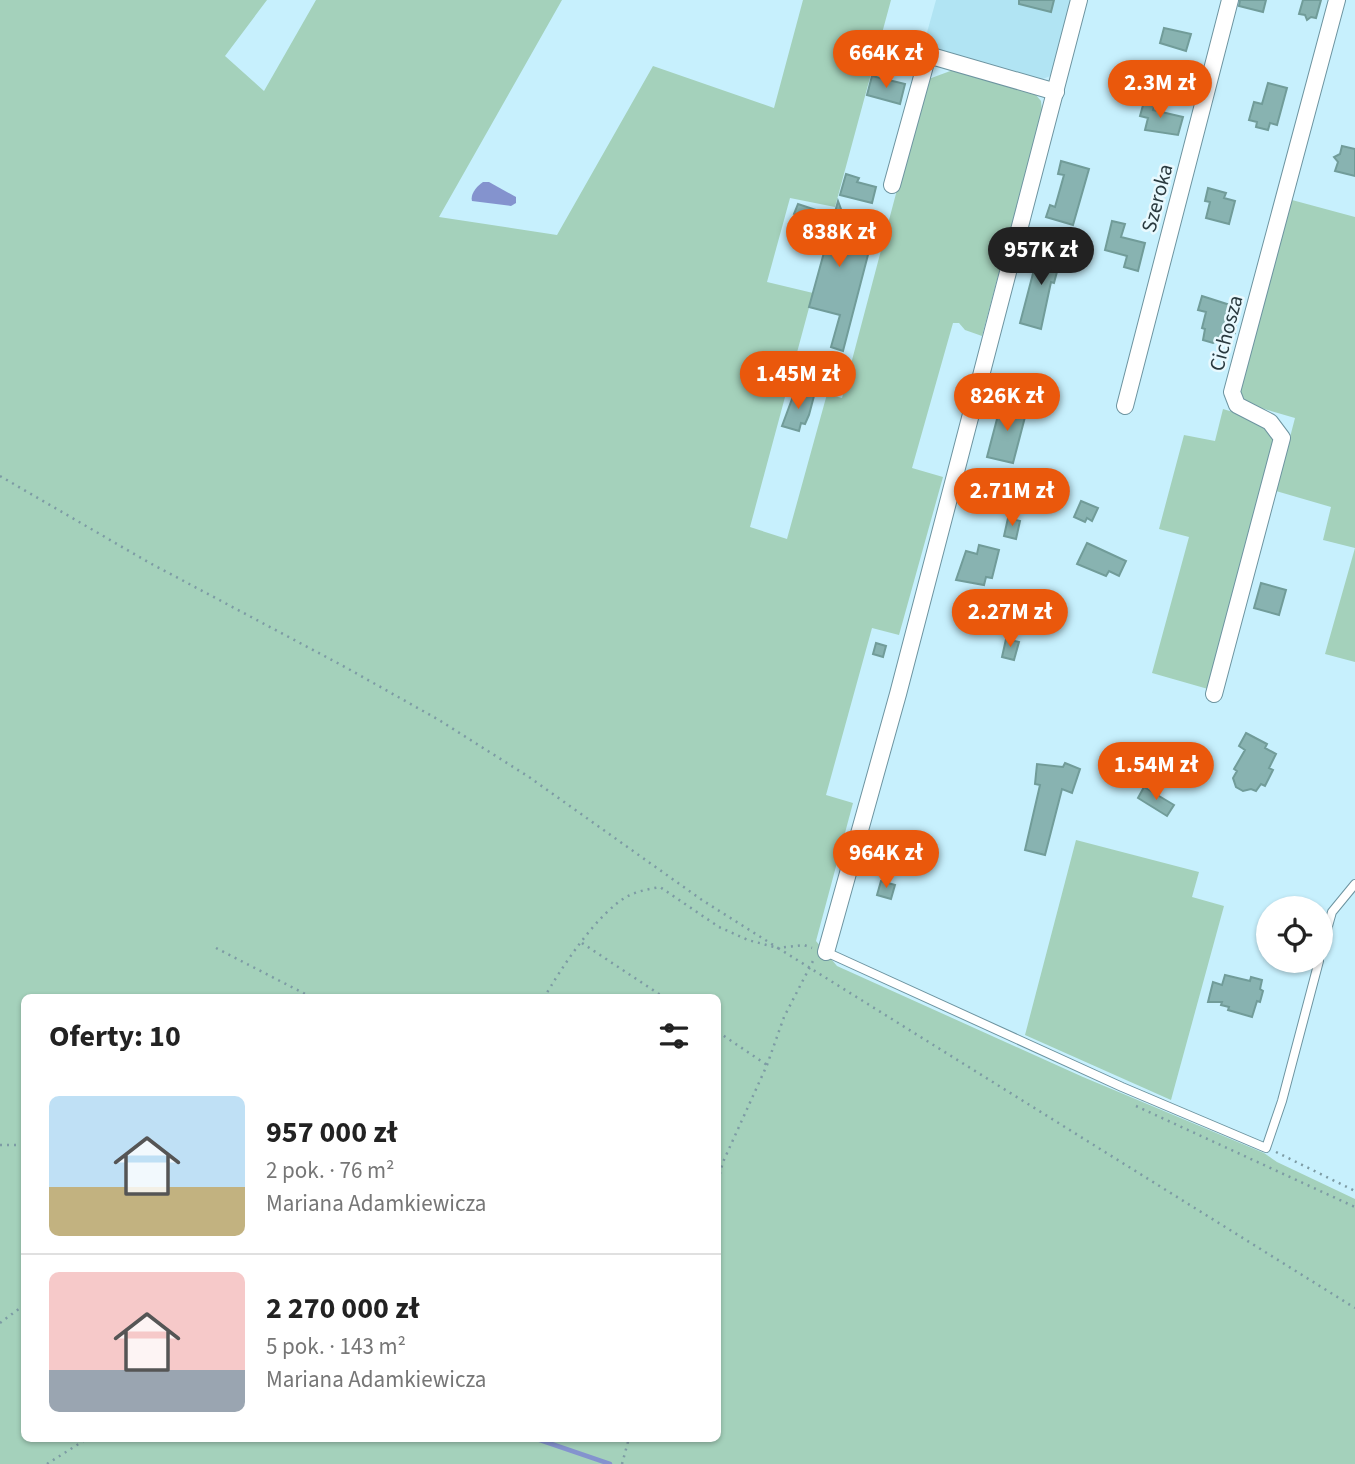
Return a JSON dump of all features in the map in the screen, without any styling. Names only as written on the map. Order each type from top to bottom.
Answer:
[{"type":"street","points":[[826,952],[898,694],[1079,0]]},
{"type":"street","name":"Szeroka","points":[[1125,406],[1230,0]]},
{"type":"street","name":"Cichosza","points":[[1214,694],[1282,438],[1270,422],[1237,405],[1232,392],[1337,0]]},
{"type":"street","points":[[892,185],[928,55],[1056,92]]},
{"type":"lane","points":[[1333,911],[1355,884]]},
{"type":"lane","points":[[826,952],[1122,1087],[1266,1148],[1282,1101],[1316,973]]},
{"type":"path","points":[[0,476],[148,562],[439,720],[529,777],[702,900],[1355,1308]]},
{"type":"path","points":[[546,994],[563,965],[609,910],[626,897],[660,887],[719,928],[748,940],[778,948],[804,945],[826,952]]},
{"type":"path","points":[[582,943],[659,994]]},
{"type":"path","points":[[216,948],[305,994]]},
{"type":"path","points":[[721,1170],[767,1065],[784,1017],[814,959],[826,952]]},
{"type":"path","points":[[721,1034],[767,1065]]},
{"type":"path","points":[[0,1145],[21,1145]]},
{"type":"path","points":[[1266,1148],[1355,1191]]},
{"type":"path","points":[[0,1323],[21,1307]]},
{"type":"path","points":[[47,1464],[82,1442]]},
{"type":"path","points":[[622,1464],[628,1442]]},
{"type":"shaded area","points":[[936,0],[1072,0],[1053,75],[1040,80],[923,47]]},
{"type":"green space","points":[[0,0],[267,0],[225,56],[264,91],[316,0],[562,0],[439,217],[557,235],[653,66],[774,108],[803,0],[891,0],[835,207],[790,198],[767,282],[813,293],[750,527],[787,539],[827,394],[842,398],[926,80],[953,70],[1036,95],[1041,101],[1042,111],[982,336],[965,330],[959,323],[953,323],[912,468],[943,477],[899,635],[872,628],[826,795],[853,803],[816,941],[837,966],[1083,1077],[1264,1153],[1277,1162],[1355,1199],[1355,1464],[0,1464]]},
{"type":"green space","points":[[1292,200],[1355,217],[1355,548],[1323,540],[1331,507],[1276,491],[1295,418],[1247,404],[1240,392]]},
{"type":"green space","points":[[1223,409],[1270,423],[1277,435],[1208,689],[1152,673],[1189,537],[1159,529],[1184,435],[1215,441]]},
{"type":"green space","points":[[1355,548],[1355,662],[1325,654]]},
{"type":"green space","points":[[1076,840],[1199,872],[1192,897],[1224,906],[1171,1100],[1025,1035]]},
{"type":"water","points":[[483,182],[489,182],[516,197],[516,203],[511,206],[472,201],[474,190]]},
{"type":"building","points":[[1019,0],[1054,0],[1051,12],[1019,4]]},
{"type":"building","points":[[1240,0],[1266,0],[1263,12],[1239,6]]},
{"type":"building","points":[[1303,0],[1321,0],[1316,18],[1307,20],[1305,15],[1299,14]]},
{"type":"building","points":[[1164,28],[1191,34],[1186,51],[1160,43]]},
{"type":"building","points":[[872,76],[905,84],[900,104],[867,95]]},
{"type":"building","points":[[1268,83],[1287,88],[1277,125],[1270,123],[1268,130],[1256,127],[1257,122],[1249,120],[1254,102],[1262,104]]},
{"type":"building","points":[[1145,98],[1156,101],[1153,110],[1183,117],[1178,135],[1145,130],[1148,118],[1140,116]]},
{"type":"building","points":[[1342,146],[1355,149],[1355,176],[1335,171],[1338,162],[1334,157],[1340,154]]},
{"type":"building","points":[[1061,161],[1089,169],[1073,225],[1046,217],[1050,205],[1055,207],[1064,175],[1058,174]]},
{"type":"building","points":[[846,174],[859,178],[857,182],[876,187],[872,203],[840,195]]},
{"type":"building","points":[[1208,188],[1226,193],[1224,198],[1235,201],[1229,224],[1206,218],[1210,202],[1205,201]]},
{"type":"building","points":[[838,201],[856,249],[863,221],[876,224],[843,351],[831,347],[840,315],[809,307],[831,227],[794,214],[798,204],[834,216]]},
{"type":"building","points":[[1112,221],[1125,224],[1121,237],[1145,243],[1138,271],[1124,267],[1127,256],[1105,250]]},
{"type":"building","points":[[1037,248],[1066,259],[1064,269],[1058,268],[1054,283],[1051,282],[1041,329],[1020,323],[1036,262],[1033,262]]},
{"type":"building","points":[[1202,296],[1230,305],[1229,310],[1236,312],[1235,333],[1225,331],[1224,337],[1213,343],[1203,340],[1205,329],[1202,328],[1206,312],[1198,310]]},
{"type":"building","points":[[795,391],[814,396],[809,415],[805,424],[801,423],[799,431],[782,426]]},
{"type":"building","points":[[1002,400],[1023,406],[1020,416],[1025,417],[1013,463],[987,457]]},
{"type":"building","points":[[966,479],[986,485],[982,500],[962,495]]},
{"type":"building","points":[[1081,501],[1098,508],[1092,521],[1087,518],[1085,522],[1074,517]]},
{"type":"building","points":[[1008,518],[1020,521],[1016,539],[1004,536]]},
{"type":"building","points":[[1087,543],[1126,561],[1119,576],[1109,571],[1106,576],[1077,564]]},
{"type":"building","points":[[979,545],[999,550],[992,578],[986,577],[984,585],[956,580],[966,551],[977,554]]},
{"type":"building","points":[[1261,583],[1286,590],[1279,615],[1254,608]]},
{"type":"building","points":[[1006,639],[1019,642],[1014,660],[1002,657]]},
{"type":"building","points":[[876,643],[886,646],[883,657],[873,654]]},
{"type":"building","points":[[1246,733],[1267,744],[1265,748],[1276,754],[1269,768],[1273,770],[1265,786],[1261,784],[1256,791],[1243,791],[1236,787],[1233,778],[1237,771],[1234,769],[1245,750],[1239,746]]},
{"type":"building","points":[[1065,763],[1080,769],[1072,793],[1062,789],[1045,855],[1025,850],[1040,785],[1035,784],[1037,764],[1063,767]]},
{"type":"building","points":[[1144,787],[1174,805],[1167,816],[1138,798]]},
{"type":"building","points":[[881,881],[895,885],[891,899],[877,895]]},
{"type":"building","points":[[1225,975],[1250,981],[1251,977],[1262,980],[1260,989],[1263,991],[1252,1017],[1228,1010],[1229,1007],[1221,1005],[1222,1002],[1208,1002],[1213,982],[1222,985]]},
{"type":"waterway","points":[[546,1442],[610,1464]]}]
